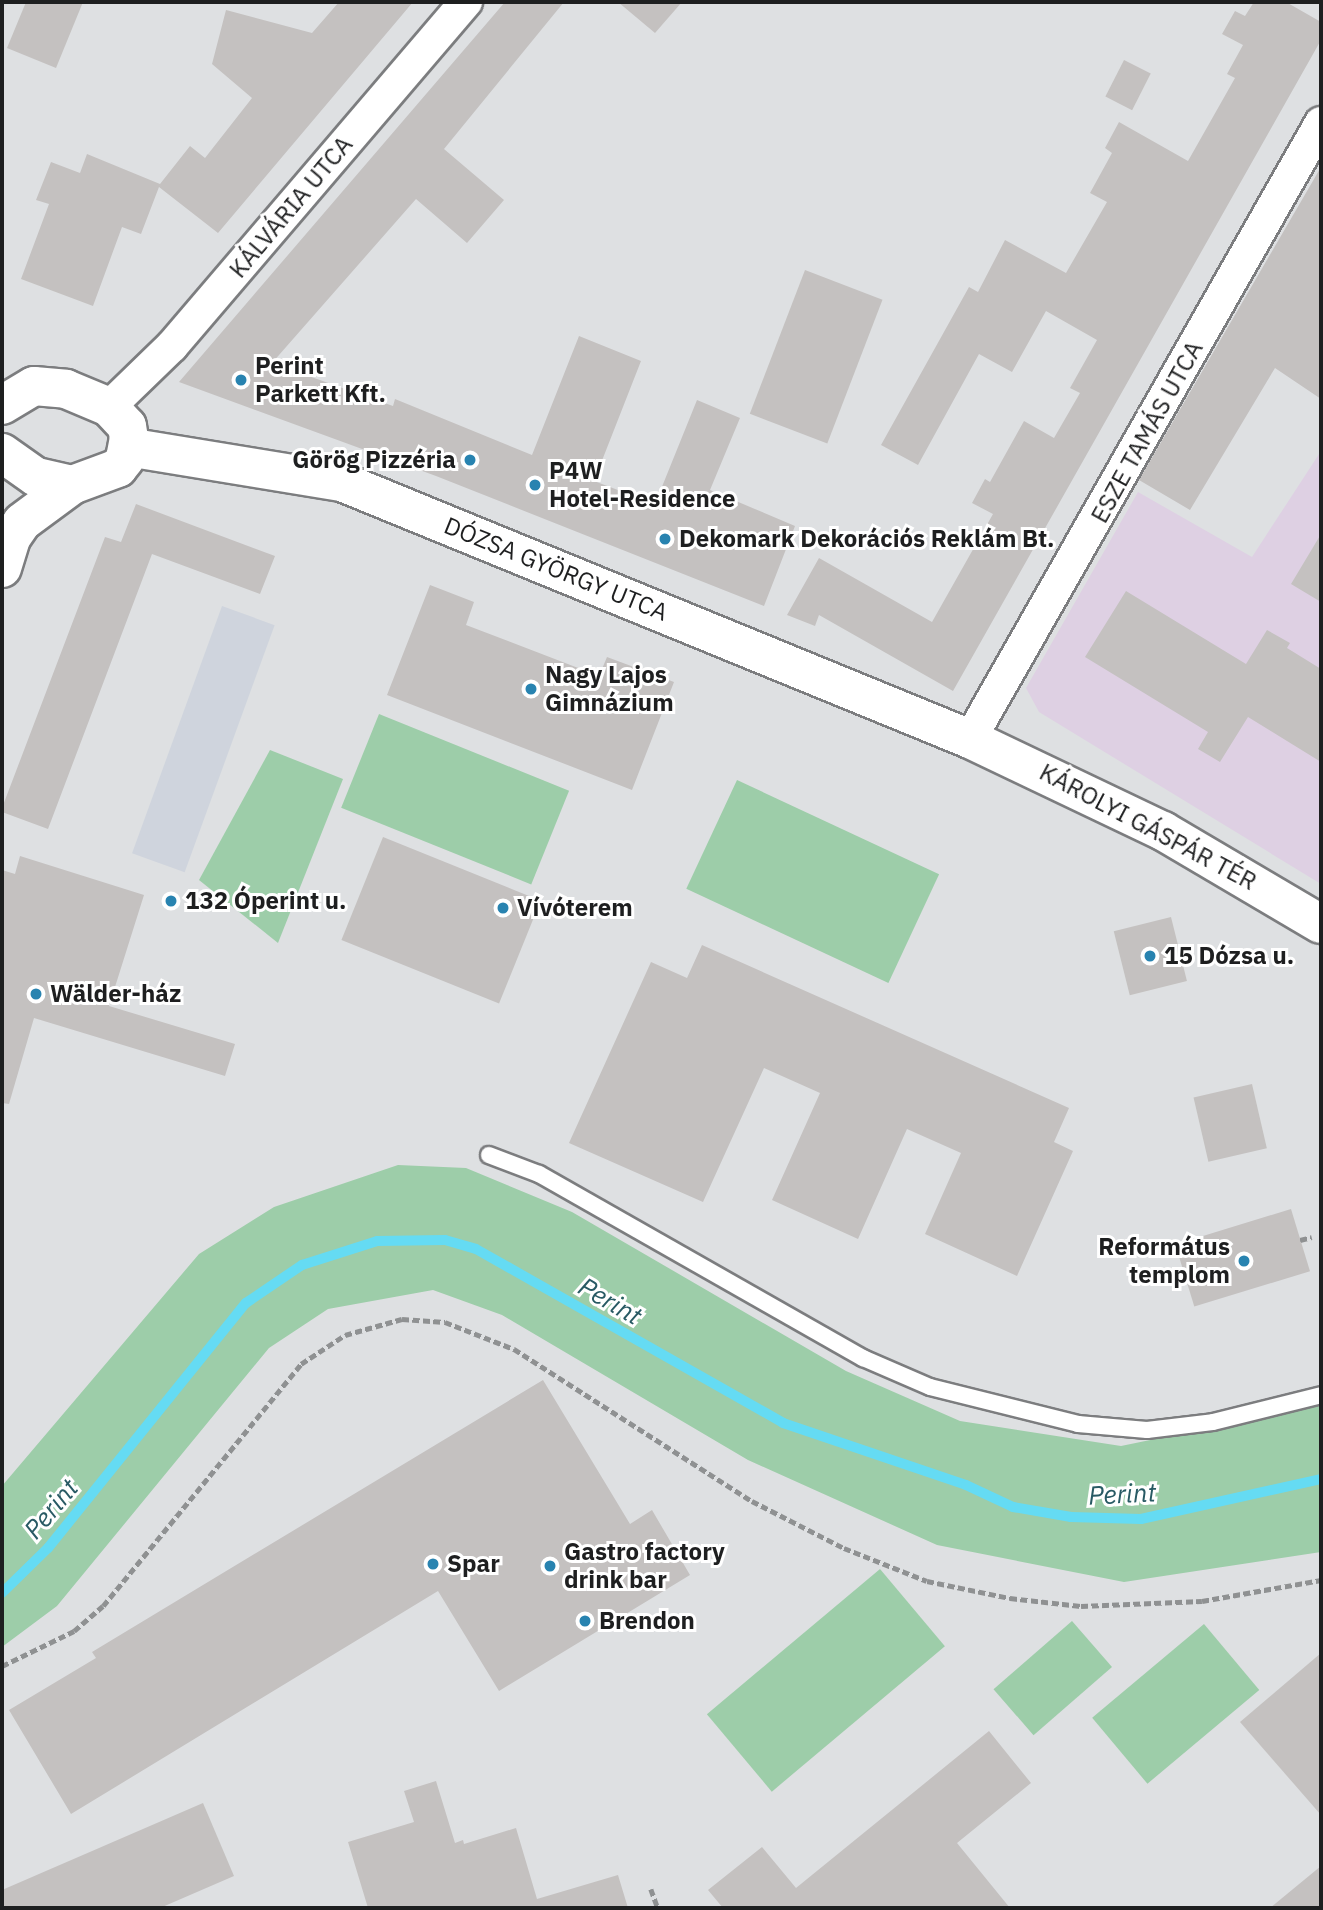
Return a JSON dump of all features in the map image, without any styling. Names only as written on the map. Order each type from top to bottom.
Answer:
[{"type":"street","name":"KÁLVÁRIA UTCA","points":[[109,407],[172,346],[466,2]]},
{"type":"street","name":"ESZE TAMÁS UTCA","points":[[970,739],[1321,123]]},
{"type":"street","points":[[2,404],[34,386],[66,389],[109,407],[127,426],[128,447],[118,468],[72,485],[33,510],[4,559]]},
{"type":"street","name":"DÓZSA GYÖRGY UTCA","points":[[128,447],[342,482],[970,739]]},
{"type":"street","points":[[2,453],[36,477],[72,485]]},
{"type":"street","points":[[2,459],[4,559]]},
{"type":"street","name":"KÁROLYI GÁSPÁR TÉR","points":[[970,739],[1152,825],[1321,924]]},
{"type":"lane","points":[[489,1155],[539,1174],[863,1358],[930,1387],[1078,1424],[1147,1430],[1213,1422],[1321,1395]]},
{"type":"path","points":[[1300,1240],[1312,1237]]},
{"type":"path","points":[[2,1666],[74,1630],[103,1606],[301,1364],[345,1335],[402,1319],[445,1322],[513,1349],[752,1501],[844,1548],[927,1581],[1010,1598],[1081,1606],[1202,1601],[1321,1580]]},
{"type":"path","points":[[651,1889],[658,1908]]},
{"type":"shaded area","points":[[1321,451],[1321,884],[1039,712],[1026,688],[1138,492],[1252,557]]},
{"type":"shaded area","points":[[222,606],[275,625],[185,872],[132,853]]},
{"type":"green space","points":[[379,714],[569,791],[531,884],[341,808]]},
{"type":"green space","points":[[270,750],[343,779],[278,943],[199,880]]},
{"type":"green space","points":[[737,780],[939,874],[888,983],[686,889]]},
{"type":"green space","points":[[398,1165],[466,1168],[572,1212],[846,1371],[960,1421],[1121,1446],[1321,1405],[1321,1552],[1124,1582],[937,1545],[748,1460],[502,1315],[433,1290],[328,1309],[269,1348],[57,1606],[2,1647],[2,1486],[199,1254],[274,1207]]},
{"type":"green space","points":[[880,1569],[945,1646],[772,1792],[707,1714]]},
{"type":"green space","points":[[1072,1621],[1112,1667],[1034,1735],[994,1689]]},
{"type":"green space","points":[[1204,1624],[1259,1690],[1147,1784],[1092,1718]]},
{"type":"building","points":[[26,2],[83,2],[56,68],[7,48]]},
{"type":"building","points":[[339,2],[413,2],[218,233],[159,187],[141,234],[122,227],[93,306],[21,279],[49,204],[36,200],[51,162],[80,173],[87,154],[160,184],[190,146],[205,158],[252,98],[212,64],[226,10],[312,33]]},
{"type":"building","points":[[505,2],[564,2],[444,149],[504,200],[467,243],[416,199],[272,363],[393,406],[395,399],[532,455],[579,336],[641,361],[594,481],[655,504],[697,400],[740,418],[710,490],[795,526],[764,606],[436,476],[179,382]]},
{"type":"building","points":[[618,2],[682,2],[655,33]]},
{"type":"building","points":[[1254,2],[1286,2],[1321,22],[1321,40],[953,691],[819,615],[815,626],[787,615],[819,558],[932,622],[993,514],[972,503],[985,479],[990,482],[1024,421],[1054,438],[1080,393],[1070,388],[1097,340],[1046,311],[1012,372],[979,354],[918,465],[881,445],[969,287],[978,292],[1005,240],[1066,273],[1107,202],[1090,193],[1112,153],[1105,148],[1119,122],[1188,161],[1235,78],[1227,74],[1243,45],[1222,34],[1235,11],[1245,16]]},
{"type":"building","points":[[1124,60],[1151,74],[1132,110],[1105,97]]},
{"type":"building","points":[[1321,167],[1321,399],[1275,368],[1190,510],[1139,480]]},
{"type":"building","points":[[805,270],[882,300],[827,444],[750,414]]},
{"type":"building","points":[[136,504],[275,556],[260,594],[152,554],[48,829],[2,812],[2,808],[105,537],[121,542]]},
{"type":"building","points":[[1321,534],[1321,602],[1291,584]]},
{"type":"building","name":"Nagy Lajos Gimnázium","points":[[430,585],[474,602],[466,625],[599,676],[607,657],[674,682],[632,790],[387,695]]},
{"type":"building","points":[[1126,591],[1246,664],[1267,630],[1290,643],[1287,648],[1321,669],[1321,762],[1248,717],[1220,762],[1198,749],[1208,732],[1085,657]]},
{"type":"building","points":[[383,837],[541,901],[499,1004],[341,940]]},
{"type":"building","points":[[20,856],[144,895],[109,1006],[235,1044],[225,1076],[34,1018],[9,1104],[2,1103],[2,870],[15,874]]},
{"type":"building","name":"15 Dózsa u.","points":[[1171,917],[1187,981],[1130,995],[1114,931]]},
{"type":"building","points":[[702,945],[1069,1108],[1054,1142],[1073,1151],[1017,1276],[925,1234],[961,1153],[907,1129],[858,1239],[772,1200],[820,1093],[764,1068],[703,1202],[569,1143],[651,962],[687,978]]},
{"type":"building","points":[[1252,1084],[1267,1148],[1208,1162],[1194,1097]]},
{"type":"building","name":"Református templom","points":[[1291,1209],[1310,1271],[1194,1307],[1175,1244]]},
{"type":"building","points":[[543,1380],[630,1524],[652,1510],[690,1575],[499,1691],[438,1591],[71,1814],[9,1710],[96,1658],[92,1652]]},
{"type":"building","points":[[1321,1653],[1321,1815],[1240,1722]]},
{"type":"building","points":[[989,1731],[1031,1783],[957,1843],[1010,1908],[723,1908],[708,1890],[762,1847],[796,1888]]},
{"type":"building","points":[[436,1781],[455,1843],[463,1840],[464,1844],[516,1828],[537,1899],[618,1875],[628,1908],[368,1908],[348,1842],[414,1822],[404,1791]]},
{"type":"building","points":[[203,1803],[234,1876],[160,1908],[2,1908],[2,1890]]},
{"type":"building","points":[[1321,1866],[1321,1908],[1270,1908]]},
{"type":"waterway","name":"Perint","points":[[2,1593],[48,1548],[246,1303],[302,1265],[377,1241],[445,1240],[476,1249],[783,1423],[966,1485],[1013,1507],[1071,1517],[1141,1519],[1321,1479]]},
{"type":"place","name":"Perint Parkett Kft.","points":[[241,380]]},
{"type":"place","name":"Görög Pizzéria","points":[[470,460]]},
{"type":"place","name":"P4W Hotel-Residence","points":[[535,485]]},
{"type":"place","name":"Dekomark Dekorációs Reklám Bt.","points":[[665,539]]},
{"type":"place","name":"Nagy Lajos Gimnázium","points":[[531,689]]},
{"type":"place","name":"132 Óperint u.","points":[[171,901]]},
{"type":"place","name":"Vívóterem","points":[[503,908]]},
{"type":"place","name":"15 Dózsa u.","points":[[1150,956]]},
{"type":"place","name":"Wälder-ház","points":[[36,994]]},
{"type":"place","name":"Református templom","points":[[1244,1261]]},
{"type":"place","name":"Spar","points":[[433,1564]]},
{"type":"place","name":"Gastro factory drink bar","points":[[550,1566]]},
{"type":"place","name":"Brendon","points":[[585,1621]]}]
